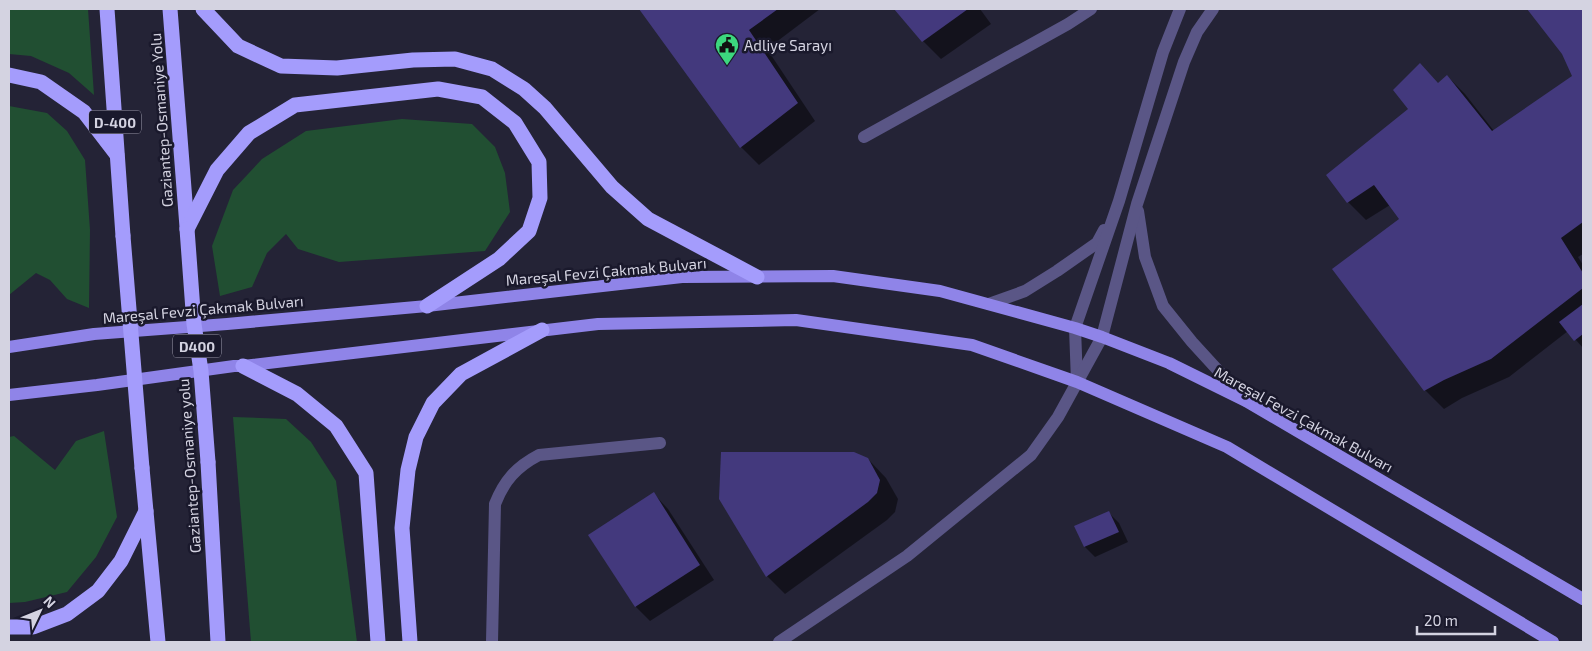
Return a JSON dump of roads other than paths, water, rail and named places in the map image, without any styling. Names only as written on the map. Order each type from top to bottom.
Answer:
[{"type":"highway","name":"D-400","points":[[107,9],[123,236],[146,511]]},
{"type":"highway","name":"Gaziantep-Osmaniye Yolu","points":[[170,9],[187,228]]},
{"type":"highway","points":[[203,9],[238,46],[281,66],[337,68],[413,60],[455,59],[492,69],[524,89],[544,108],[612,187],[648,219],[757,277]]},
{"type":"highway","points":[[9,75],[41,82],[84,112],[117,155]]},
{"type":"highway","points":[[187,228],[217,170],[248,134],[295,105],[438,89],[482,97],[515,124],[539,162],[540,198],[529,230],[499,259],[427,306]]},
{"type":"highway","name":"Gaziantep-Osmaniye yolu","points":[[187,228],[194,324],[201,371],[208,462],[218,642]]},
{"type":"highway","points":[[410,642],[402,528],[408,470],[416,437],[433,403],[461,374],[542,330]]},
{"type":"highway","points":[[243,366],[297,394],[336,426],[366,473],[378,642]]},
{"type":"highway","points":[[9,628],[33,627],[67,614],[98,592],[120,561],[146,511]]},
{"type":"highway","points":[[146,511],[158,642]]},
{"type":"main road","name":"Mareşal Fevzi Çakmak Bulvarı","points":[[9,347],[94,334],[427,306],[682,277],[833,276],[940,291],[1076,328],[1169,364],[1246,401],[1583,599]]},
{"type":"main road","points":[[9,395],[234,366],[598,324],[796,320],[972,345],[1077,382],[1227,447],[1553,642]]},
{"type":"street","points":[[864,137],[1068,24],[1091,9]]},
{"type":"street","points":[[1077,382],[1076,328],[1120,201],[1164,52],[1180,9]]},
{"type":"street","points":[[778,642],[907,556],[1031,454],[1058,417],[1102,337],[1137,204],[1184,62],[1197,32],[1213,9]]},
{"type":"street","points":[[989,304],[1025,291],[1057,272],[1097,243],[1120,201]]},
{"type":"street","points":[[1137,204],[1145,257],[1163,306],[1192,342],[1246,401]]},
{"type":"street","points":[[492,642],[495,504],[507,480],[516,470],[539,455],[660,442]]},
{"type":"place","name":"Adliye Sarayı","points":[[727,66]]}]
